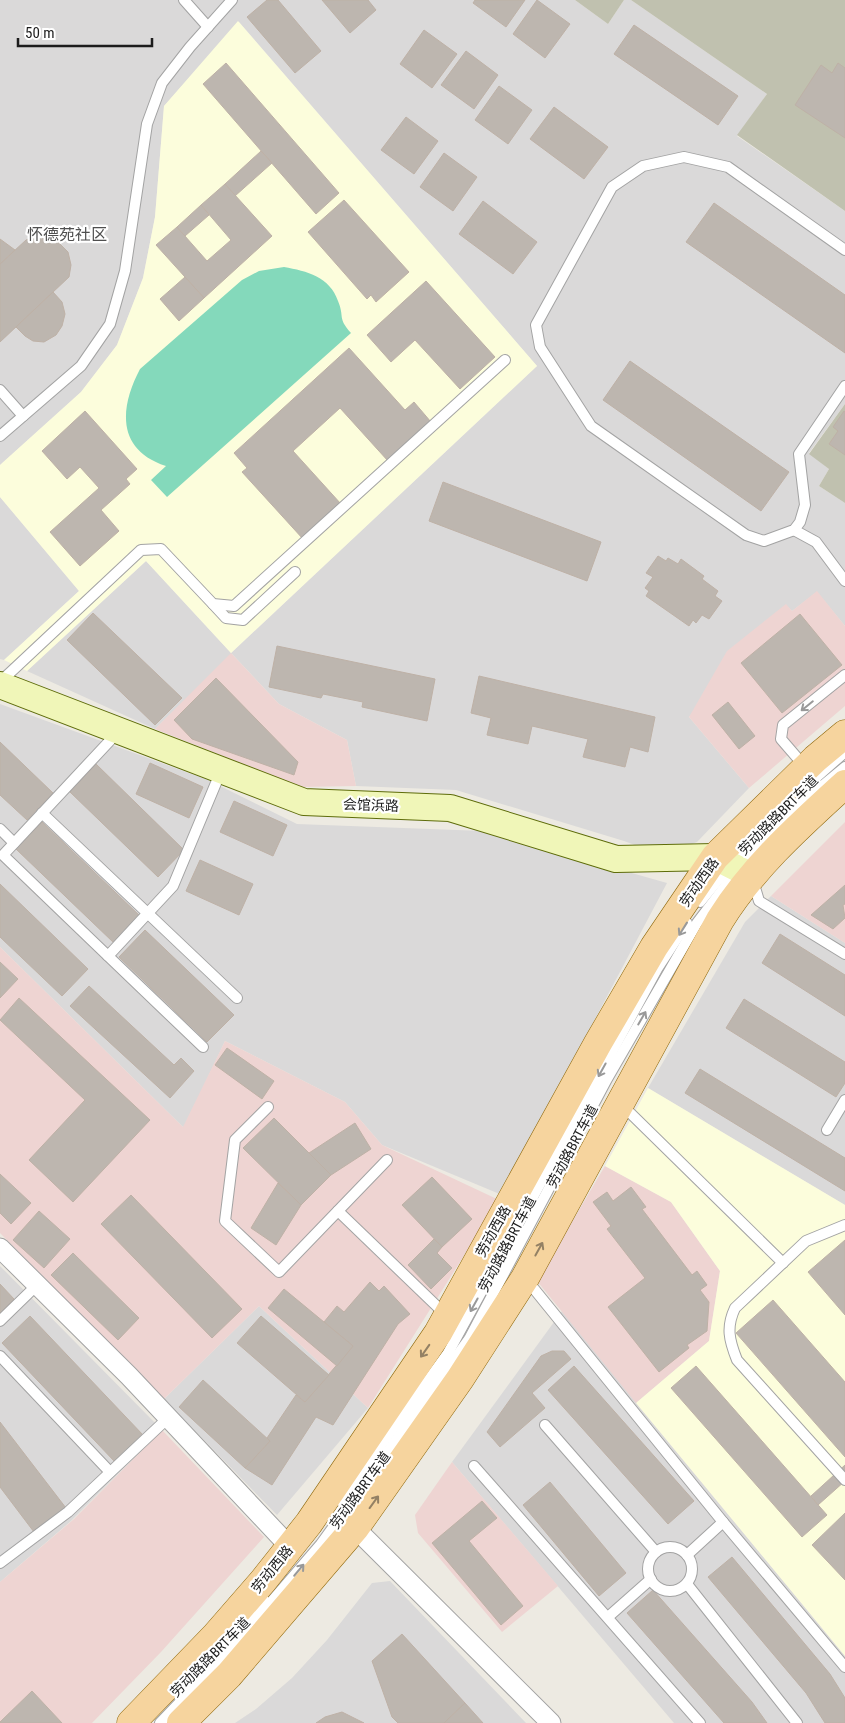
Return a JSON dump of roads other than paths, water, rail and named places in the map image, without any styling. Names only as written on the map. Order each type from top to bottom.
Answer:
[{"type":"main road","name":"劳动西路","points":[[131,1723],[216,1635],[309,1523],[447,1316],[640,971],[734,866],[806,768],[845,734]]},
{"type":"main road","name":"劳动西路","points":[[181,1723],[230,1675],[355,1528],[460,1379],[525,1278],[720,920],[734,866],[780,844],[845,784]]},
{"type":"street","name":"会馆浜路","points":[[0,683],[304,802],[450,808],[616,859],[734,866]]},
{"type":"street","points":[[0,1248],[168,1418],[290,1547]]},
{"type":"street","points":[[355,1528],[551,1723]]},
{"type":"lane","points":[[184,0],[208,27]]},
{"type":"lane","points":[[0,436],[81,366],[110,324],[125,271],[147,124],[162,84],[232,0]]},
{"type":"lane","points":[[845,250],[728,167],[684,157],[643,166],[612,187],[536,325],[540,347],[591,426],[746,536],[764,541],[794,530],[800,522],[805,505],[799,454],[845,386]]},
{"type":"lane","points":[[213,604],[234,606],[505,360]]},
{"type":"lane","points":[[0,390],[23,416]]},
{"type":"lane","points":[[794,530],[816,542],[845,581]]},
{"type":"lane","points":[[0,683],[141,550],[161,549],[226,618],[243,620],[295,572]]},
{"type":"lane","points":[[806,768],[781,739],[783,725],[845,675]]},
{"type":"lane","points":[[119,731],[3,855],[203,1047]]},
{"type":"lane","name":"劳动路路BRT车道","points":[[146,1723],[255,1612],[370,1461],[448,1353],[657,969],[699,903],[734,866],[787,804],[845,752]]},
{"type":"lane","name":"劳动路BRT车道","points":[[160,1723],[230,1650],[322,1544],[469,1339],[642,1018],[697,923],[734,866],[793,810],[845,767]]},
{"type":"lane","points":[[108,956],[173,886],[222,770]]},
{"type":"lane","points":[[42,813],[237,998]]},
{"type":"lane","points":[[0,829],[14,842]]},
{"type":"lane","points":[[734,866],[759,901],[845,954]]},
{"type":"lane","points":[[827,1130],[845,1100]]},
{"type":"lane","points":[[620,1102],[783,1263]]},
{"type":"lane","points":[[268,1107],[235,1140],[225,1221],[279,1272],[387,1160]]},
{"type":"lane","points":[[338,1211],[447,1316]]},
{"type":"lane","points":[[845,1224],[806,1240],[736,1308],[729,1322],[729,1341],[737,1360],[845,1480]]},
{"type":"lane","points":[[525,1278],[723,1522],[845,1667]]},
{"type":"lane","points":[[0,1321],[37,1285]]},
{"type":"lane","points":[[0,1356],[110,1472]]},
{"type":"lane","points":[[1,1561],[68,1512],[168,1418]]},
{"type":"lane","points":[[545,1425],[656,1552]]},
{"type":"lane","points":[[474,1466],[700,1723]]},
{"type":"lane","points":[[687,1555],[723,1522]]},
{"type":"lane","points":[[670,1547],[677,1548],[687,1555],[692,1564],[692,1570],[687,1584],[682,1588],[668,1591],[655,1585],[651,1579],[649,1564],[656,1552],[670,1547]]},
{"type":"lane","points":[[608,1617],[651,1579]]},
{"type":"lane","points":[[687,1584],[797,1723]]},
{"type":"district","name":"怀德苑社区","points":[[67,234]]}]
